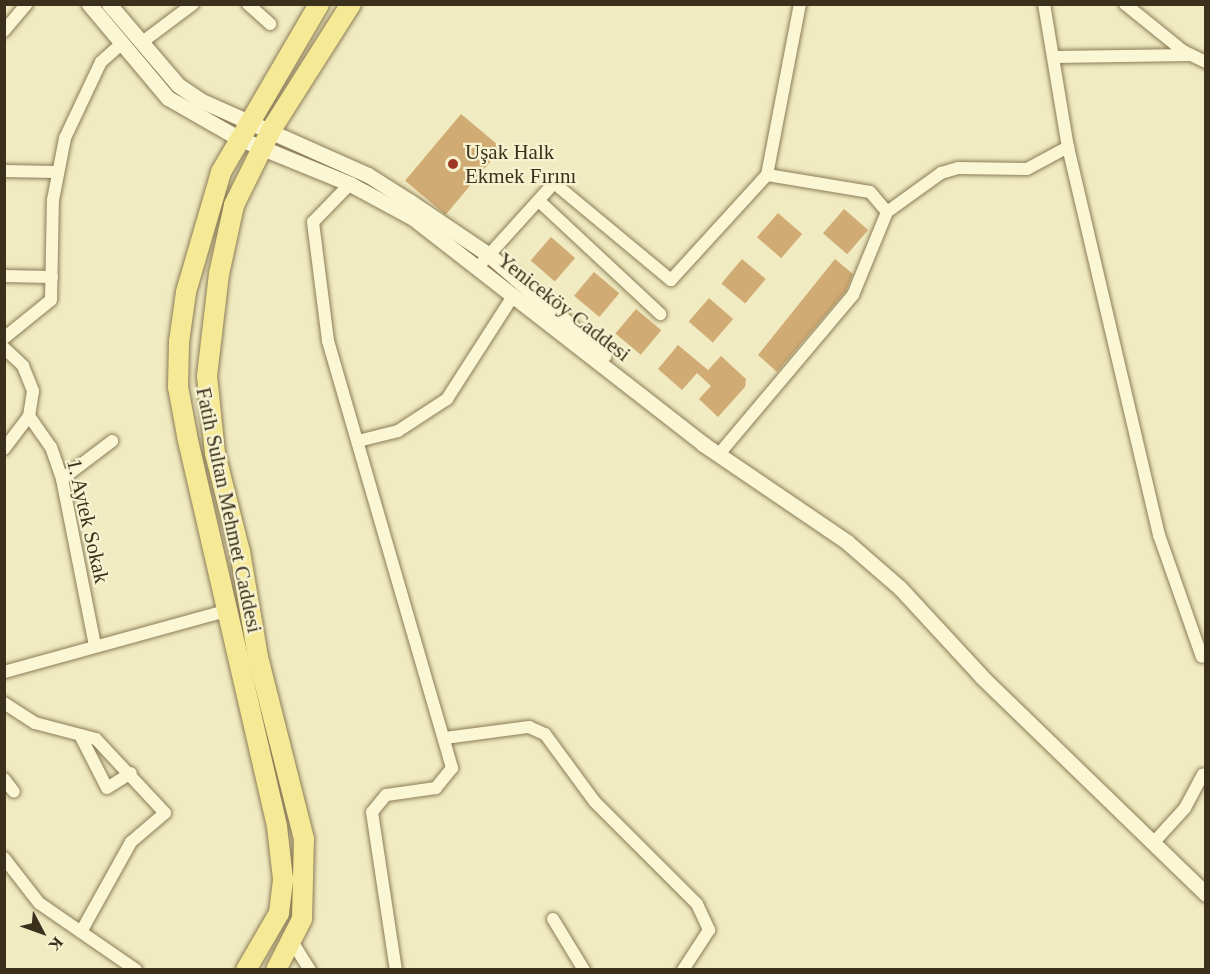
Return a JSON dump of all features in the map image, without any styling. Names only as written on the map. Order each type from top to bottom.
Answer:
[{"type":"main road","name":"Fatih Sultan Mehmet Caddesi","points":[[246,969],[275,922],[284,879],[277,826],[225,611],[178,387],[179,342],[186,292],[209,203],[238,138],[319,4]]},
{"type":"main road","name":"Fatih Sultan Mehmet Caddesi","points":[[276,969],[293,943],[305,900],[304,839],[215,453],[207,376],[219,274],[234,205],[271,130],[351,4]]},
{"type":"street","points":[[4,31],[27,4]]},
{"type":"street","name":"Yeniceköy Caddesi","points":[[89,4],[168,98],[238,138],[350,184],[413,218],[627,384]]},
{"type":"street","name":"Yeniceköy Caddesi","points":[[109,4],[178,84],[248,121],[368,176],[489,255],[561,314],[625,375],[627,384]]},
{"type":"street","points":[[141,43],[193,4]]},
{"type":"street","points":[[248,4],[270,24]]},
{"type":"street","points":[[478,267],[554,183],[671,280],[767,175],[800,4]]},
{"type":"street","points":[[1044,4],[1068,147],[1159,535],[1202,657]]},
{"type":"street","points":[[1125,4],[1190,55],[1206,62]]},
{"type":"street","points":[[4,338],[36,318],[51,300],[57,171],[84,90],[101,62],[121,44]]},
{"type":"street","points":[[1054,57],[1190,55]]},
{"type":"street","points":[[719,454],[853,295],[887,212],[940,173],[958,168],[1027,169],[1068,147]]},
{"type":"street","points":[[4,171],[57,171]]},
{"type":"street","points":[[767,175],[870,192],[887,212]]},
{"type":"street","points":[[350,184],[313,222],[328,341],[358,441],[362,472],[445,738],[452,768],[446,781],[421,793],[386,795],[372,812],[396,969]]},
{"type":"street","points":[[539,201],[660,314]]},
{"type":"street","points":[[4,276],[52,277]]},
{"type":"street","points":[[358,441],[398,431],[447,399],[513,296]]},
{"type":"street","points":[[4,348],[23,366],[33,391],[29,416],[4,449]]},
{"type":"street","points":[[627,384],[719,454],[847,542],[900,588],[981,677],[1155,841],[1206,894]]},
{"type":"street","name":"1. Aytek Sokak","points":[[29,416],[51,447],[62,479],[95,646]]},
{"type":"street","points":[[62,479],[112,441]]},
{"type":"street","points":[[4,672],[225,611]]},
{"type":"street","points":[[4,703],[35,723],[96,738],[165,813],[131,842],[81,932]]},
{"type":"street","points":[[445,738],[529,727],[545,734],[595,802],[697,904],[709,930],[683,969]]},
{"type":"street","points":[[80,735],[107,788],[131,774]]},
{"type":"street","points":[[1155,841],[1185,808],[1203,774]]},
{"type":"street","points":[[4,779],[14,792]]},
{"type":"street","points":[[4,858],[39,903],[136,969]]},
{"type":"street","points":[[553,919],[584,969]]},
{"type":"street","points":[[293,943],[310,969]]},
{"type":"building","name":"Uşak Halk Ekmek Fırını","points":[[461,114],[502,148],[446,215],[405,181]]},
{"type":"building","points":[[844,209],[868,230],[847,254],[823,233]]},
{"type":"building","points":[[778,213],[802,234],[781,258],[757,237]]},
{"type":"building","points":[[551,237],[575,258],[555,281],[531,260]]},
{"type":"building","points":[[742,259],[766,279],[745,303],[721,284]]},
{"type":"building","points":[[835,259],[853,274],[846,291],[777,372],[758,355]]},
{"type":"building","points":[[594,272],[619,293],[599,317],[574,296]]},
{"type":"building","points":[[709,298],[733,319],[713,342],[689,321]]},
{"type":"building","points":[[636,309],[661,330],[641,355],[615,334]]},
{"type":"building","points":[[678,345],[708,370],[721,356],[746,379],[745,387],[718,417],[699,399],[711,386],[697,373],[682,390],[658,369]]},
{"type":"place","name":"Uşak Halk Ekmek Fırını","points":[[453,164]]}]
